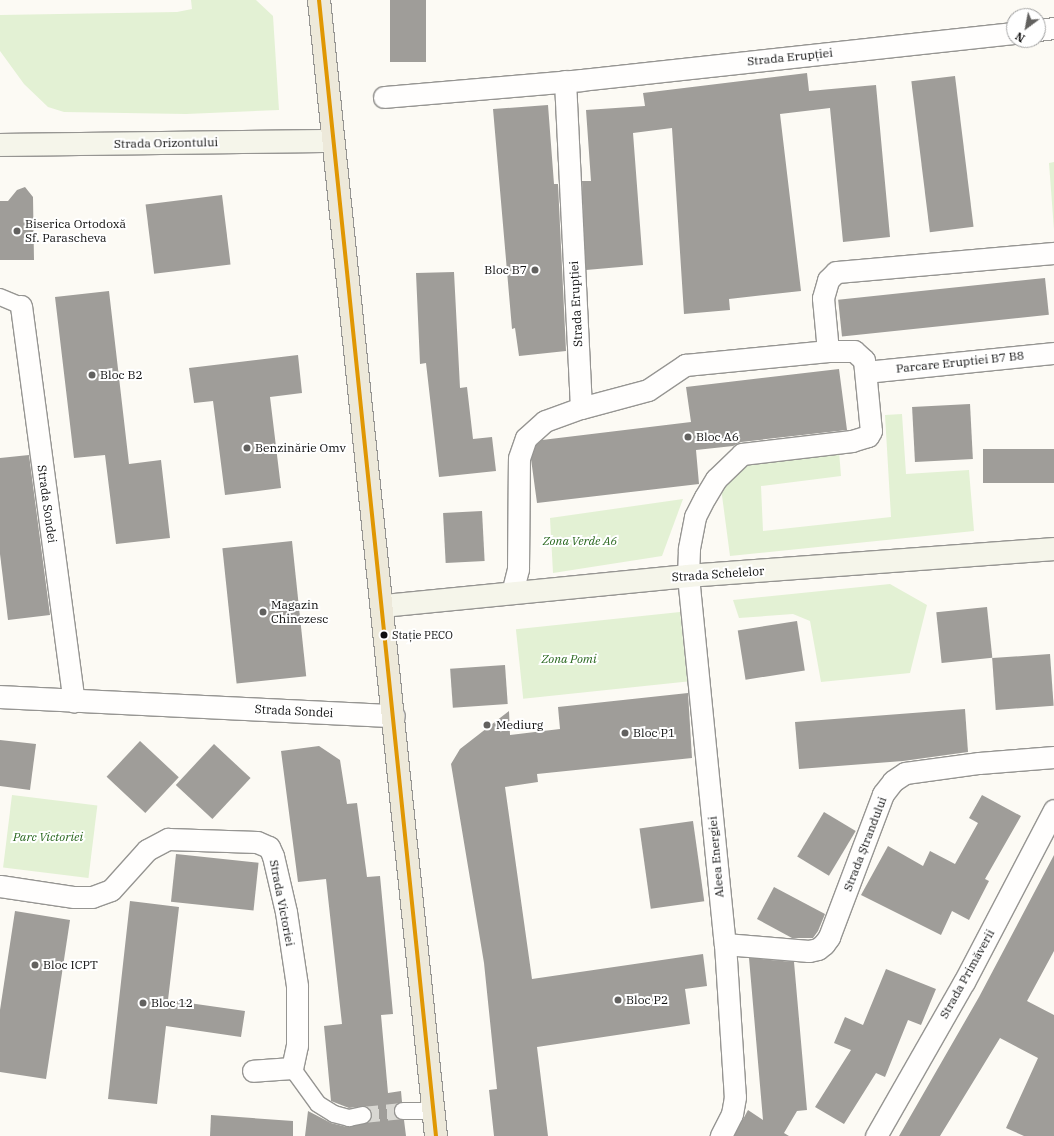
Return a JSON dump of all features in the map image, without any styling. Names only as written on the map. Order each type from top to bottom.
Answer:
[{"type":"main road","points":[[319,0],[394,716],[436,1136]]},
{"type":"main road","name":"Strada Orizontului","points":[[0,145],[333,141]]},
{"type":"main road","name":"Strada Schelelor","points":[[382,606],[688,576],[1054,549]]},
{"type":"street","name":"Strada Erupției","points":[[384,97],[565,81],[1006,33]]},
{"type":"street","name":"Strada Erupției","points":[[565,81],[581,408]]},
{"type":"street","points":[[828,350],[824,288],[836,272],[846,269],[1054,253]]},
{"type":"street","points":[[0,297],[21,306]]},
{"type":"street","name":"Strada Sondei","points":[[21,306],[74,701]]},
{"type":"street","points":[[512,593],[518,569],[519,458],[526,438],[546,420],[581,408],[648,390],[685,365],[828,350],[854,351],[864,360],[866,372]]},
{"type":"street","name":"Parcare Eruptiei B7 B8","points":[[866,372],[1054,352]]},
{"type":"street","name":"Aleea Energiei","points":[[723,1133],[732,1114],[735,1097],[725,944],[688,576],[689,549],[695,516],[716,479],[742,454],[852,441],[868,436],[871,431],[866,372]]},
{"type":"street","name":"Strada Sondei","points":[[0,697],[394,716]]},
{"type":"street","name":"Strada Ștrandului","points":[[725,944],[809,951],[818,950],[829,937],[883,794],[893,781],[905,773],[979,763],[1054,757]]},
{"type":"street","name":"Strada Primăverii","points":[[876,1136],[964,982],[1054,810]]},
{"type":"street","name":"Strada Victoriei","points":[[0,886],[74,898],[92,897],[110,890],[148,850],[168,839],[257,842],[269,847],[273,856],[286,912],[297,986],[297,1045],[292,1068]]},
{"type":"street","points":[[253,1071],[292,1068],[318,1104],[334,1114],[349,1118],[363,1115]]},
{"type":"street","points":[[403,1111],[433,1111]]},
{"type":"green space","points":[[191,0],[256,0],[273,16],[279,110],[186,114],[64,112],[48,107],[24,84],[0,51],[0,15],[177,12],[192,9]]},
{"type":"green space","points":[[1054,162],[1054,230],[1049,163]]},
{"type":"green space","points":[[902,414],[906,474],[969,470],[974,531],[730,556],[721,488],[738,463],[839,451],[841,476],[761,486],[763,531],[891,517],[885,415]]},
{"type":"green space","name":"Zona Verde A6","points":[[683,499],[662,556],[553,573],[550,518]]},
{"type":"green space","points":[[890,584],[927,605],[910,673],[821,682],[810,621],[793,614],[739,618],[733,600]]},
{"type":"green space","name":"Zona Pomi","points":[[680,612],[687,682],[523,699],[516,629]]},
{"type":"green space","name":"Parc Victoriei","points":[[12,795],[97,805],[88,878],[3,867]]},
{"type":"building","points":[[390,0],[426,0],[426,62],[390,62]]},
{"type":"building","points":[[807,73],[809,91],[876,85],[890,237],[843,242],[830,108],[780,114],[801,291],[729,299],[730,310],[684,314],[672,128],[633,133],[643,265],[586,270],[582,181],[591,181],[586,110],[645,106],[643,93]]},
{"type":"building","points":[[955,76],[974,227],[930,232],[911,81]]},
{"type":"building","name":"Bloc B7","points":[[548,105],[554,184],[558,184],[566,351],[519,356],[515,328],[512,329],[493,109]]},
{"type":"building","name":"Biserica Ortodoxă Sf. Parascheva","points":[[25,187],[33,197],[34,260],[0,260],[0,201],[8,201],[17,190]]},
{"type":"building","points":[[222,195],[231,264],[154,274],[146,204]]},
{"type":"building","points":[[454,272],[460,388],[467,387],[473,439],[492,437],[496,471],[439,477],[426,363],[420,364],[416,273]]},
{"type":"building","points":[[1045,278],[1049,315],[842,337],[838,300]]},
{"type":"building","name":"Bloc B2","points":[[109,291],[129,464],[161,460],[170,538],[116,544],[105,455],[74,458],[55,297]]},
{"type":"building","name":"Benzinărie Omv","points":[[298,355],[302,393],[270,397],[281,488],[225,495],[213,401],[194,403],[189,368]]},
{"type":"building","name":"Bloc A6","points":[[839,369],[847,430],[741,442],[733,446],[696,450],[699,484],[537,503],[531,459],[536,445],[542,440],[691,422],[686,387]]},
{"type":"building","points":[[970,404],[973,459],[915,462],[912,407]]},
{"type":"building","points":[[983,449],[1054,449],[1054,483],[983,483]]},
{"type":"building","points":[[29,455],[50,615],[8,620],[0,554],[0,458]]},
{"type":"building","points":[[482,511],[485,561],[446,563],[443,513]]},
{"type":"building","name":"Magazin Chinezesc","points":[[292,541],[306,676],[237,684],[222,548]]},
{"type":"building","points":[[987,607],[992,658],[942,663],[936,612]]},
{"type":"building","points":[[797,621],[805,670],[746,680],[738,630]]},
{"type":"building","points":[[1050,654],[1054,706],[996,710],[992,658]]},
{"type":"building","points":[[505,665],[508,704],[453,708],[450,669]]},
{"type":"building","points":[[688,693],[692,758],[537,774],[538,782],[505,787],[532,979],[703,954],[707,986],[685,989],[690,1024],[537,1047],[548,1136],[494,1136],[489,1090],[497,1089],[484,963],[451,764],[460,749],[509,711],[510,735],[560,729],[558,707]]},
{"type":"building","points":[[965,709],[968,752],[903,761],[799,769],[795,722]]},
{"type":"building","points":[[0,740],[36,744],[30,790],[0,786]]},
{"type":"building","points":[[140,741],[179,777],[145,813],[107,777]]},
{"type":"building","points":[[214,744],[251,778],[212,819],[176,785]]},
{"type":"building","points":[[319,746],[340,760],[347,804],[357,803],[367,877],[380,876],[393,1014],[381,1015],[388,1093],[401,1091],[402,1102],[395,1106],[394,1111],[398,1119],[404,1120],[406,1136],[305,1136],[308,1111],[331,1123],[347,1127],[369,1122],[372,1113],[366,1106],[349,1108],[331,1101],[324,1026],[342,1024],[326,879],[298,882],[281,751]]},
{"type":"building","points":[[982,795],[1021,816],[985,879],[989,881],[969,920],[952,911],[941,935],[861,895],[888,846],[923,866],[930,851],[955,864],[978,823],[969,818]]},
{"type":"building","points":[[824,812],[856,831],[829,876],[797,857]]},
{"type":"building","points":[[693,821],[704,901],[651,909],[640,829]]},
{"type":"building","points":[[176,854],[259,863],[254,910],[171,902]]},
{"type":"building","points":[[1054,855],[1054,951],[1027,1001],[1054,1015],[1054,1136],[1024,1136],[1006,1128],[1038,1058],[1000,1038],[940,1136],[899,1136],[979,997]]},
{"type":"building","points":[[774,887],[825,914],[818,931],[813,938],[792,938],[757,919]]},
{"type":"building","name":"Bloc 12","points":[[130,901],[179,907],[168,1000],[245,1011],[241,1037],[166,1026],[157,1104],[108,1099]]},
{"type":"building","name":"Bloc ICPT","points":[[15,911],[70,920],[46,1079],[0,1072],[0,1010]]},
{"type":"building","points":[[749,958],[794,962],[807,1110],[797,1111],[784,1133],[789,1136],[734,1136],[748,1110],[763,1120]]},
{"type":"building","points":[[886,969],[936,989],[921,1025],[908,1020],[885,1077],[876,1073],[844,1124],[815,1107],[851,1050],[834,1043],[845,1017],[863,1025]]},
{"type":"building","points":[[211,1115],[293,1121],[293,1136],[210,1136]]},
{"type":"tunnel","points":[[363,1115],[403,1111]]},
{"type":"transit line","points":[[319,0],[436,1136]]},
{"type":"place","name":"Biserica Ortodoxă Sf. Parascheva","points":[[17,231]]},
{"type":"place","name":"Bloc B7","points":[[535,270]]},
{"type":"place","name":"Bloc B2","points":[[92,375]]},
{"type":"place","name":"Bloc A6","points":[[688,437]]},
{"type":"place","name":"Benzinărie Omv","points":[[247,448]]},
{"type":"place","name":"Magazin Chinezesc","points":[[263,612]]},
{"type":"place","name":"Stație PECO","points":[[384,635]]},
{"type":"place","name":"Mediurg","points":[[487,725]]},
{"type":"place","name":"Bloc P1","points":[[625,733]]},
{"type":"place","name":"Bloc ICPT","points":[[35,965]]},
{"type":"place","name":"Bloc P2","points":[[618,1000]]},
{"type":"place","name":"Bloc 12","points":[[143,1003]]}]
